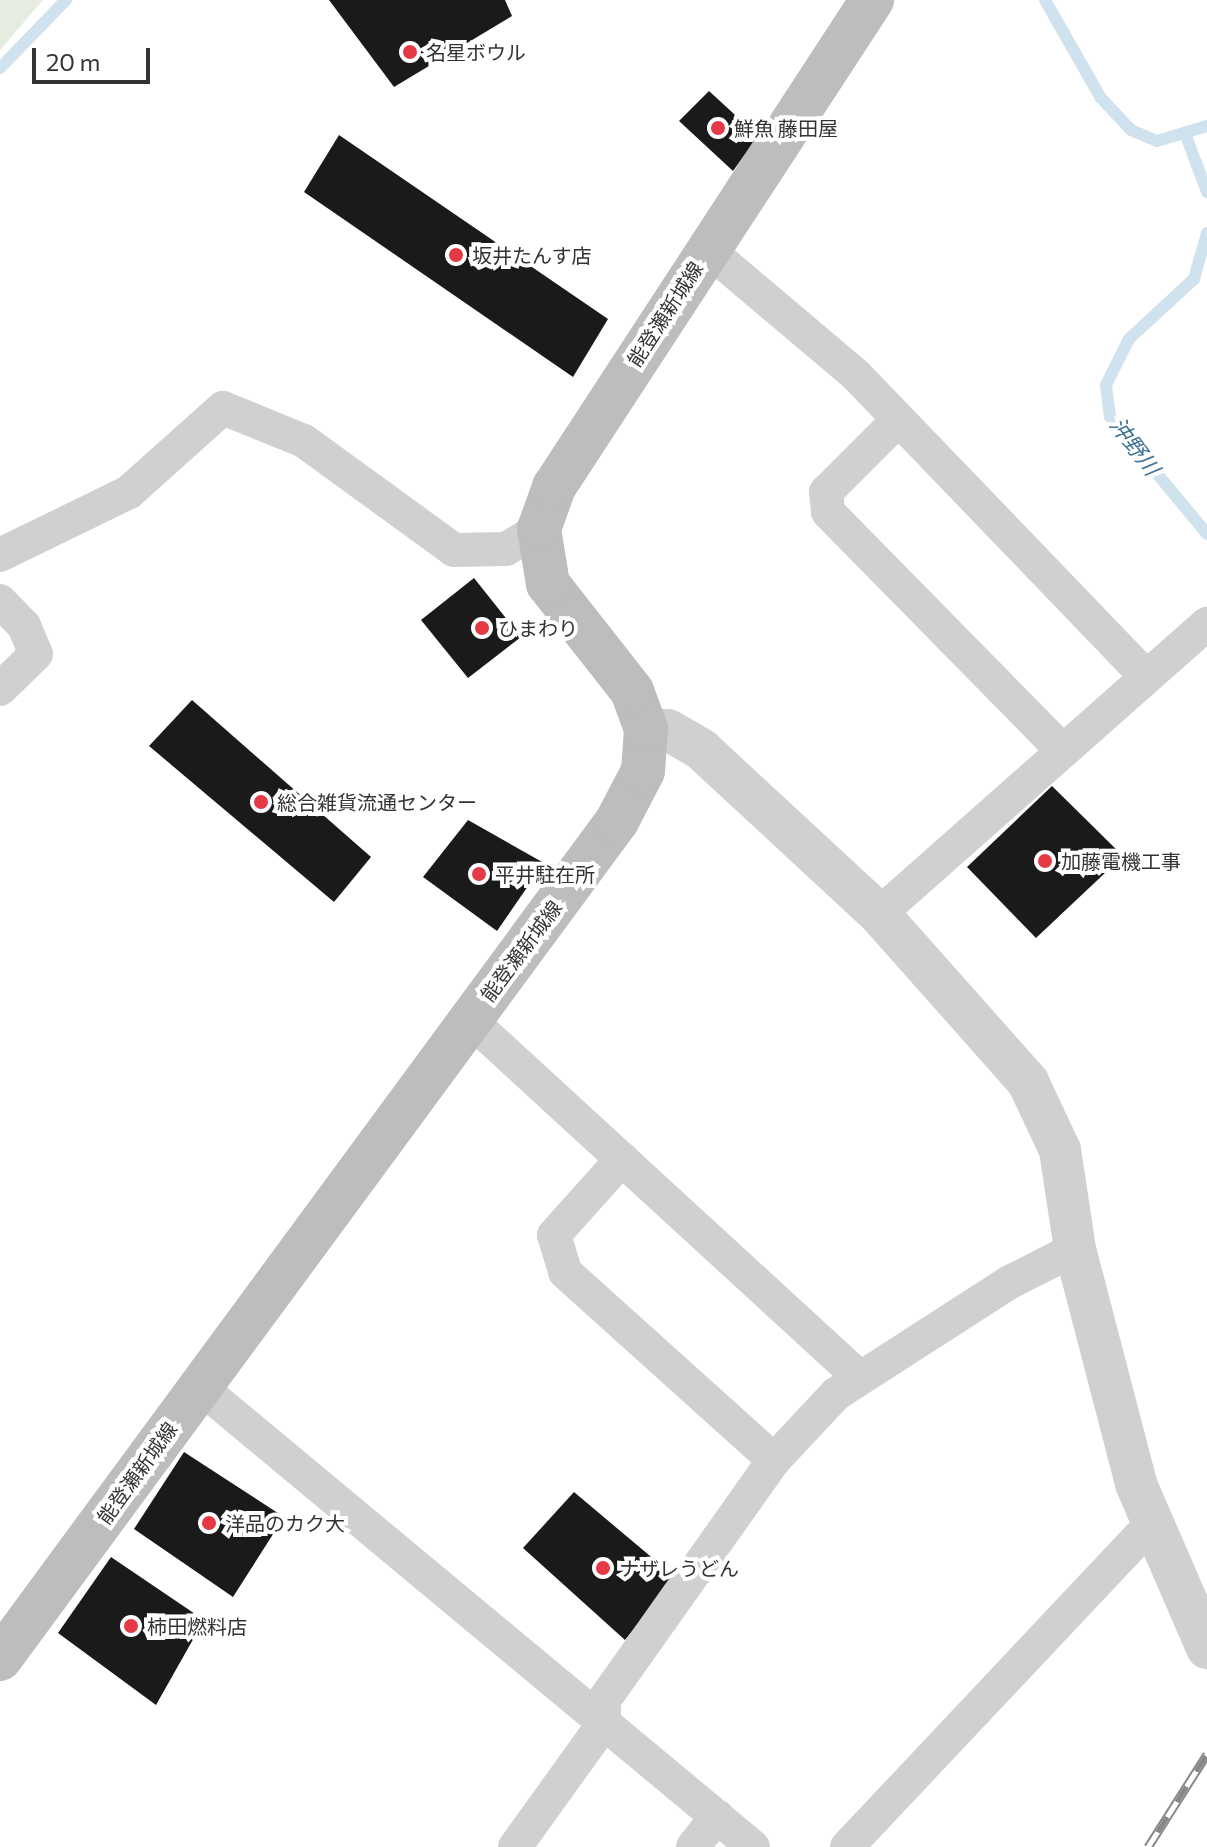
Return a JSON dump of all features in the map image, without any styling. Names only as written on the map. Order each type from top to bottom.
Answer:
[{"type":"main road","name":"能登瀬新城線","points":[[0,1659],[617,821],[643,771],[646,729],[632,691],[548,584],[539,529],[554,487],[872,0]]},
{"type":"street","points":[[707,249],[856,375],[1146,676]]},
{"type":"street","points":[[0,555],[129,492],[223,408],[304,441],[454,550],[506,549],[539,529]]},
{"type":"street","points":[[897,421],[826,492],[828,512],[1062,750]]},
{"type":"street","points":[[0,601],[24,626],[36,654],[0,689]]},
{"type":"street","points":[[879,914],[1207,624]]},
{"type":"street","points":[[646,729],[668,730],[702,750],[879,914],[1028,1082],[1060,1150],[1075,1249],[1150,1525],[1207,1648]]},
{"type":"street","points":[[470,1020],[859,1377]]},
{"type":"street","points":[[622,1159],[554,1235],[565,1272],[774,1460]]},
{"type":"street","points":[[515,1847],[604,1723],[604,1700],[774,1460],[859,1377],[1075,1249]]},
{"type":"street","points":[[200,1387],[753,1847]]},
{"type":"street","points":[[847,1847],[1150,1525]]},
{"type":"street","points":[[693,1847],[717,1816]]},
{"type":"shaded area","points":[[0,0],[43,0],[0,50]]},
{"type":"building","name":"名星ボウル","points":[[329,0],[505,0],[512,16],[394,87]]},
{"type":"building","name":"鮮魚 藤田屋","points":[[709,91],[758,136],[733,171],[679,121]]},
{"type":"building","name":"坂井たんす店","points":[[339,135],[608,319],[573,377],[304,192]]},
{"type":"building","points":[[474,578],[521,637],[468,678],[421,620]]},
{"type":"building","name":"総合雑貨流通センター","points":[[192,700],[371,857],[334,902],[149,746]]},
{"type":"building","name":"加藤電機工事","points":[[1052,786],[1123,856],[1036,938],[967,867]]},
{"type":"building","points":[[468,820],[544,863],[497,931],[423,877]]},
{"type":"building","name":"洋品のカク大","points":[[184,1452],[284,1517],[233,1597],[134,1529]]},
{"type":"building","points":[[574,1492],[675,1577],[625,1640],[523,1548]]},
{"type":"building","name":"柿田燃料店","points":[[111,1557],[204,1620],[156,1705],[58,1633]]},
{"type":"waterway","name":"沖野川","points":[[0,68],[66,0]]},
{"type":"waterway","name":"沖野川","points":[[1045,0],[1101,98],[1131,130],[1157,141],[1207,126]]},
{"type":"waterway","name":"沖野川","points":[[1186,136],[1207,192]]},
{"type":"waterway","name":"沖野川","points":[[1207,233],[1194,279],[1129,339],[1106,385],[1110,417],[1207,534]]},
{"type":"railway","points":[[1148,1847],[1207,1754]]},
{"type":"place","name":"名星ボウル","points":[[410,52]]},
{"type":"place","name":"鮮魚 藤田屋","points":[[718,128]]},
{"type":"place","name":"坂井たんす店","points":[[456,255]]},
{"type":"place","name":"ひまわり","points":[[482,628]]},
{"type":"place","name":"総合雑貨流通センター","points":[[261,802]]},
{"type":"place","name":"加藤電機工事","points":[[1045,861]]},
{"type":"place","name":"平井駐在所","points":[[479,874]]},
{"type":"place","name":"洋品のカク大","points":[[209,1523]]},
{"type":"place","name":"ナザレうどん","points":[[603,1568]]},
{"type":"place","name":"柿田燃料店","points":[[131,1626]]}]
